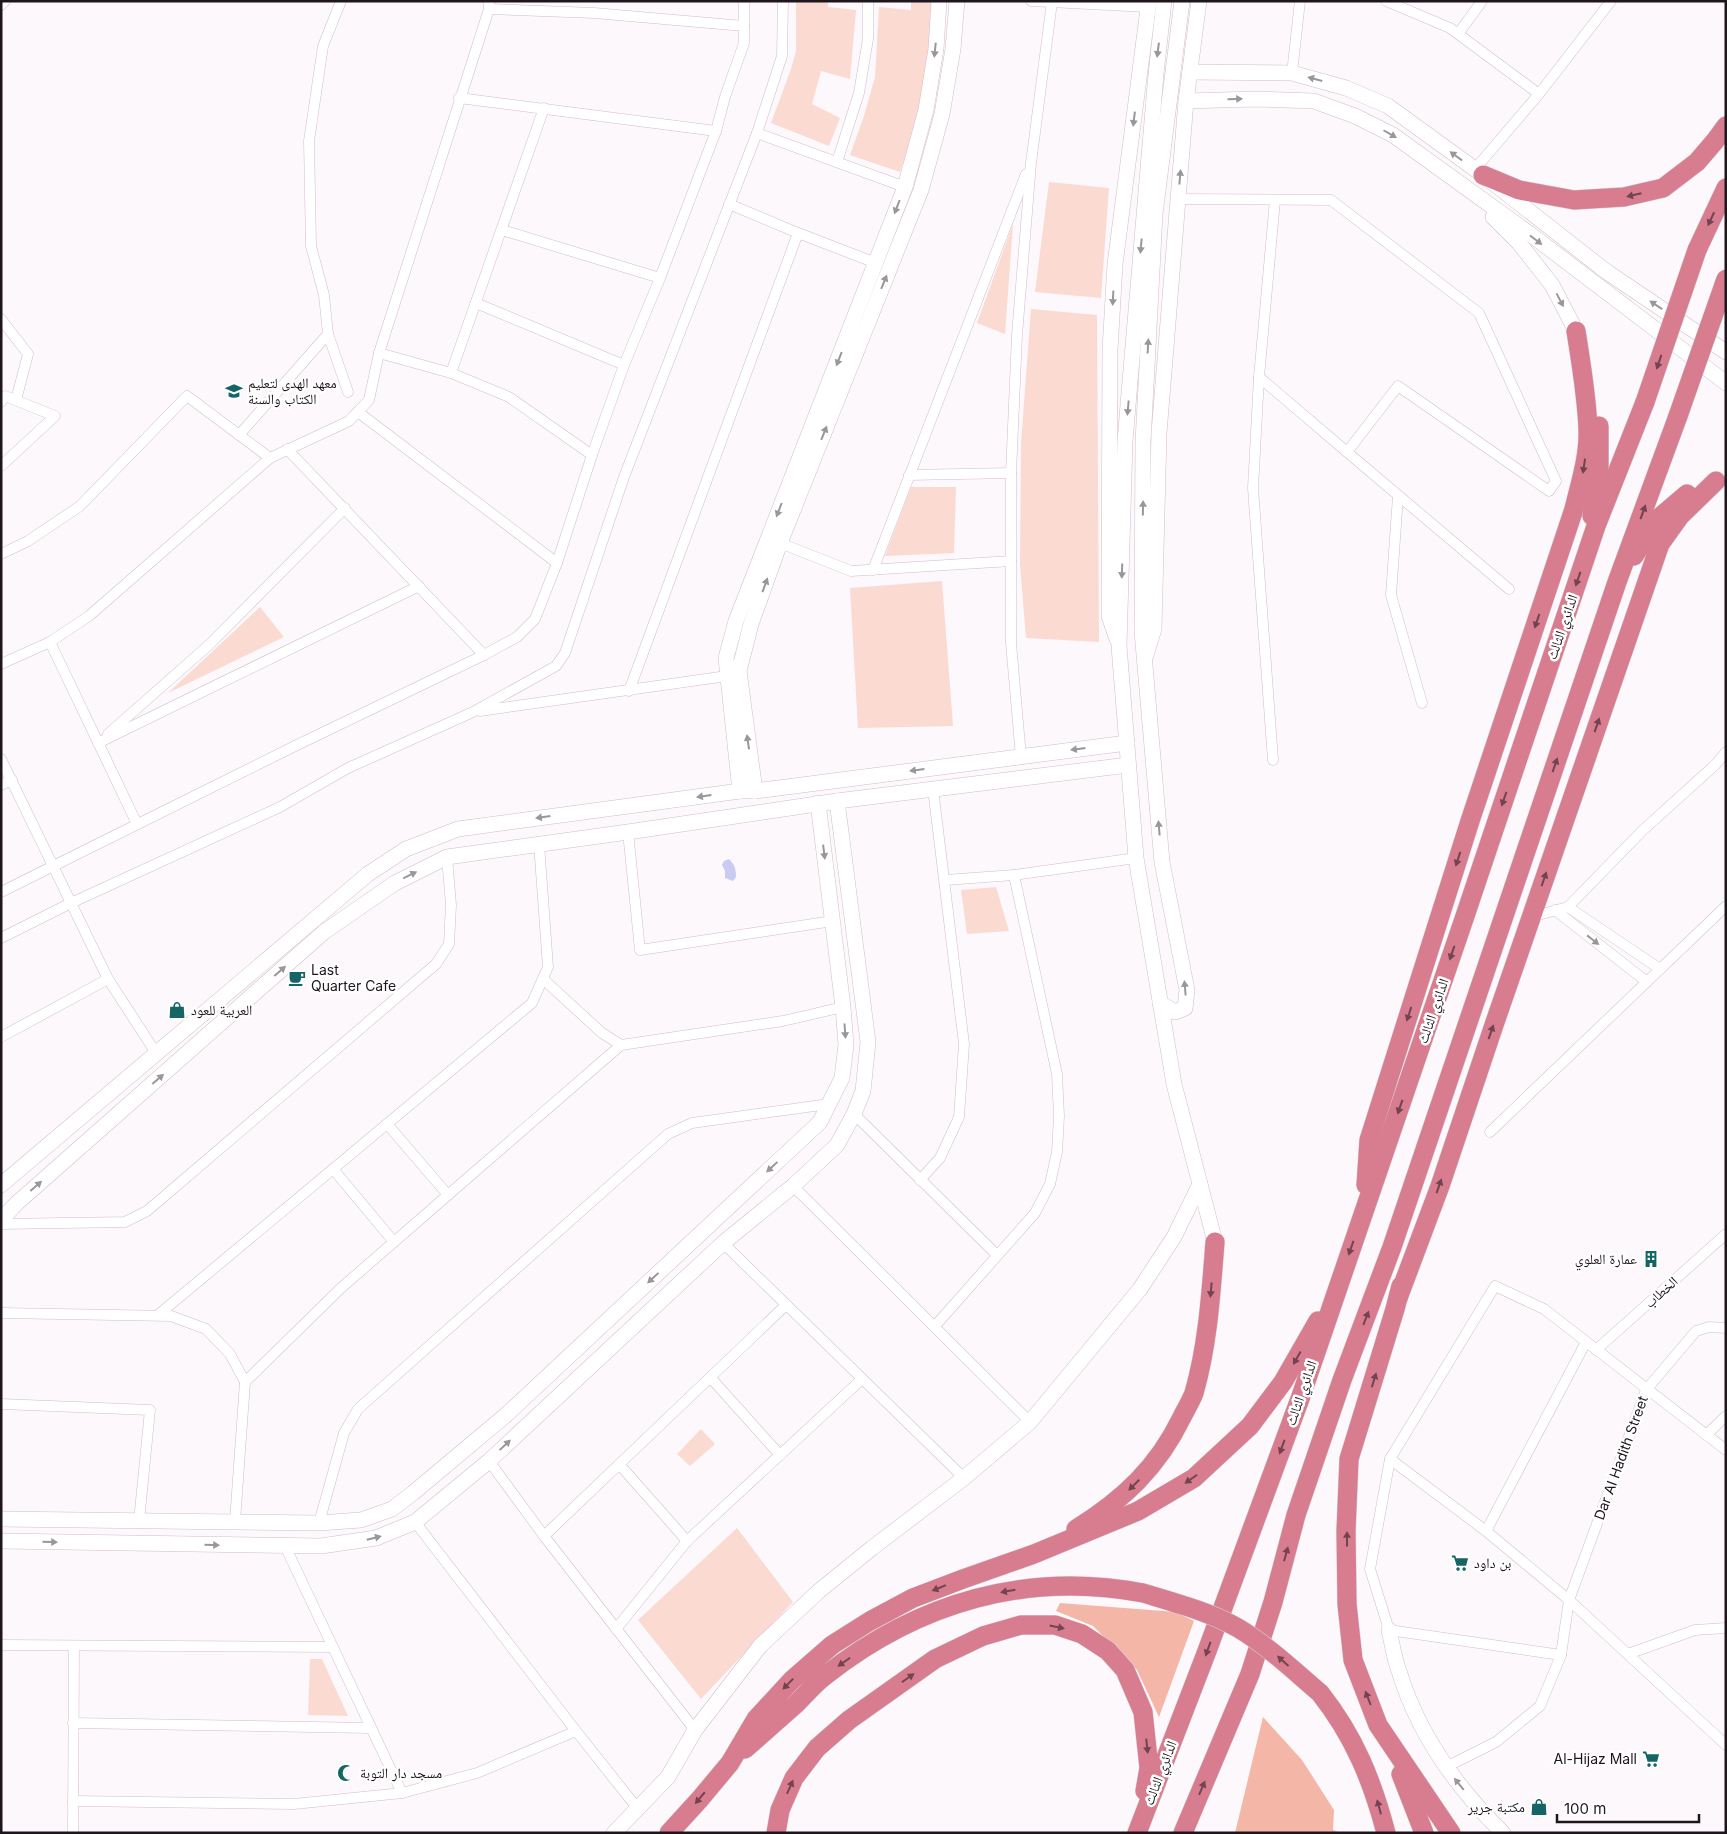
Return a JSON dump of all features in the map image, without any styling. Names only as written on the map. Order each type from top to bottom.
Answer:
[{"type":"highway","points":[[1663,188],[1696,162],[1726,126]]},
{"type":"highway","points":[[1479,172],[1519,190],[1574,200],[1624,197],[1663,188],[1694,174],[1726,147]]},
{"type":"highway","name":"الدائري الثالث","points":[[1136,1833],[1211,1642],[1301,1396],[1596,526],[1646,402],[1697,250],[1726,188]]},
{"type":"highway","points":[[1183,1833],[1250,1674],[1273,1602],[1296,1515],[1342,1380],[1392,1247],[1617,582],[1726,279]]},
{"type":"highway","points":[[1576,331],[1591,373],[1599,425],[1599,470],[1586,557]]},
{"type":"highway","points":[[1364,1210],[1369,1140],[1470,821],[1574,509],[1584,471],[1588,431],[1583,373],[1576,331]]},
{"type":"highway","points":[[1617,582],[1660,517],[1687,494],[1721,479]]},
{"type":"highway","points":[[1451,1833],[1378,1725],[1353,1660],[1347,1604],[1346,1531],[1349,1459],[1398,1298],[1440,1186],[1660,544],[1680,516],[1721,479]]},
{"type":"highway","points":[[1470,821],[1524,739]]},
{"type":"highway","points":[[1398,1298],[1423,1192],[1428,1142]]},
{"type":"highway","points":[[1034,1554],[1084,1524],[1123,1496],[1153,1465],[1176,1431],[1193,1395],[1203,1358],[1209,1317],[1215,1242]]},
{"type":"highway","points":[[730,1763],[756,1719],[792,1680],[832,1646],[870,1621],[913,1598],[1034,1554],[1138,1512],[1194,1478],[1250,1426],[1283,1382],[1339,1285]]},
{"type":"highway","points":[[669,1833],[730,1763],[825,1675],[887,1634],[946,1606],[992,1594],[1026,1588],[1067,1585],[1113,1587],[1143,1593],[1188,1607],[1237,1627],[1273,1651],[1320,1694],[1338,1716],[1356,1747],[1370,1781],[1386,1833]]},
{"type":"highway","points":[[776,1833],[780,1810],[794,1778],[816,1748],[849,1720],[935,1659],[983,1636],[1021,1625],[1055,1625],[1082,1634],[1108,1650],[1124,1670],[1143,1712],[1149,1768],[1136,1833]]},
{"type":"highway","points":[[1389,1742],[1423,1831]]},
{"type":"street","points":[[1,5],[5,1]]},
{"type":"street","points":[[342,1],[323,46],[309,141],[311,246],[324,295],[328,334],[348,392]]},
{"type":"street","points":[[594,1],[594,13]]},
{"type":"street","points":[[1,892],[484,655],[517,637],[535,619],[557,563],[624,365],[660,278],[716,131],[725,97],[744,43],[744,1]]},
{"type":"street","points":[[1,938],[71,903],[280,807],[348,768],[472,712],[556,666],[565,654],[624,477],[757,133],[782,56],[784,1]]},
{"type":"street","points":[[836,162],[859,93],[868,39],[868,1]]},
{"type":"street","points":[[748,791],[727,676],[726,658],[736,621],[905,187],[926,110],[936,49],[939,1]]},
{"type":"street","points":[[748,791],[739,671],[750,624],[780,543],[921,190],[942,114],[953,49],[957,1]]},
{"type":"street","points":[[1030,1],[1148,4],[1115,264],[1110,350],[1109,616],[1120,646]]},
{"type":"street","points":[[1164,1],[1156,74],[1125,440],[1120,646],[1136,858],[1174,1084],[1215,1242]]},
{"type":"street","points":[[1160,1003],[1175,1012],[1185,1008],[1187,990],[1162,862],[1144,661],[1142,631],[1143,442],[1155,214],[1182,1]]},
{"type":"street","points":[[1144,661],[1154,629],[1159,433],[1186,101],[1199,1]]},
{"type":"street","points":[[1292,73],[1300,1]]},
{"type":"street","points":[[1386,1],[1450,28],[1538,94]]},
{"type":"street","points":[[1458,34],[1482,1]]},
{"type":"street","points":[[1479,172],[1611,1]]},
{"type":"street","points":[[1021,756],[1011,643],[1011,473],[1017,335],[1030,163],[1052,2]]},
{"type":"street","points":[[1,664],[50,642],[89,616],[270,458],[349,421],[369,400],[379,353],[489,5],[744,26]]},
{"type":"street","points":[[1190,72],[1292,73],[1346,88],[1388,106],[1479,172],[1608,272],[1726,352]]},
{"type":"street","points":[[459,98],[716,131]]},
{"type":"street","points":[[1186,101],[1255,99],[1314,101],[1355,116],[1393,135],[1726,382]]},
{"type":"street","points":[[450,372],[476,304],[544,108]]},
{"type":"street","points":[[757,133],[905,187]]},
{"type":"street","points":[[873,570],[1030,163]]},
{"type":"street","points":[[1460,184],[1519,243],[1552,285],[1576,331]]},
{"type":"street","points":[[1178,199],[1331,200],[1479,313],[1556,481],[1549,491],[1398,386],[1347,452]]},
{"type":"street","points":[[1273,760],[1254,488],[1259,377],[1275,200]]},
{"type":"street","points":[[729,204],[876,263]]},
{"type":"street","points":[[502,230],[660,278]]},
{"type":"street","points":[[629,691],[798,233]]},
{"type":"street","points":[[476,304],[624,365]]},
{"type":"street","points":[[1,318],[28,354],[16,400]]},
{"type":"street","points":[[239,435],[328,334]]},
{"type":"street","points":[[379,353],[450,372],[509,397],[592,455]]},
{"type":"street","points":[[1259,377],[1509,589]]},
{"type":"street","points":[[1,402],[5,396],[55,416],[1,466]]},
{"type":"street","points":[[1,554],[28,541],[80,506],[187,396],[270,458]]},
{"type":"street","points":[[358,412],[557,563]]},
{"type":"street","points":[[287,449],[484,655]]},
{"type":"street","points":[[910,475],[1011,473]]},
{"type":"street","points":[[1398,496],[1391,595],[1422,703]]},
{"type":"street","points":[[98,743],[210,644],[345,508]]},
{"type":"street","points":[[780,543],[851,571],[1011,560]]},
{"type":"street","points":[[98,743],[419,586]]},
{"type":"street","points":[[50,642],[137,824]]},
{"type":"street","points":[[472,712],[727,676]]},
{"type":"street","points":[[1,1185],[368,874],[406,849],[458,829],[1127,743]]},
{"type":"street","points":[[1531,917],[1568,907],[1643,830],[1726,752]]},
{"type":"street","points":[[1,759],[108,979],[156,1054]]},
{"type":"street","points":[[1,1222],[16,1203],[324,932],[395,883],[447,857],[837,801],[1128,765]]},
{"type":"street","points":[[1,786],[12,780]]},
{"type":"street","points":[[920,1180],[940,1158],[959,1117],[964,1044],[933,789]]},
{"type":"street","points":[[1,1541],[321,1546],[376,1538],[415,1522],[489,1461],[723,1243],[793,1186],[837,1144],[854,1114],[863,1090],[868,1042],[837,801]]},
{"type":"street","points":[[1,1519],[319,1523],[361,1520],[392,1508],[413,1493],[506,1415],[820,1122],[842,1078],[846,1045],[818,804]]},
{"type":"street","points":[[628,832],[640,950],[833,921]]},
{"type":"street","points":[[158,1315],[532,1003],[548,967],[539,844]]},
{"type":"street","points":[[1,1222],[124,1222],[147,1211],[436,964],[448,944],[451,905],[447,857]]},
{"type":"street","points":[[944,880],[1014,875],[1136,858]]},
{"type":"street","points":[[935,1326],[1035,1213],[1050,1184],[1057,1152],[1060,1116],[1057,1074],[1014,875]]},
{"type":"street","points":[[1490,1132],[1726,906]]},
{"type":"street","points":[[1568,907],[1660,969]]},
{"type":"street","points":[[1555,910],[1647,982]]},
{"type":"street","points":[[1,1037],[108,979]]},
{"type":"street","points":[[543,979],[602,1033],[621,1045]]},
{"type":"street","points":[[245,1382],[341,1288],[621,1045],[783,1021],[843,1007]]},
{"type":"street","points":[[319,1523],[344,1433],[358,1409],[668,1134],[692,1123],[829,1104]]},
{"type":"street","points":[[854,1114],[997,1255]]},
{"type":"street","points":[[387,1124],[448,1196]]},
{"type":"street","points":[[333,1169],[394,1242]]},
{"type":"street","points":[[614,1833],[668,1777],[695,1730],[760,1646],[826,1585],[964,1478],[1030,1422],[1140,1289],[1174,1237],[1200,1184]]},
{"type":"street","points":[[793,1186],[1030,1422]]},
{"type":"street","name":"الخطاب","points":[[1596,1350],[1726,1234]]},
{"type":"street","points":[[723,1243],[964,1478]]},
{"type":"street","points":[[1503,1833],[1482,1812],[1446,1767],[1419,1723],[1398,1671],[1389,1630],[1370,1569],[1390,1459],[1496,1286],[1544,1309],[1646,1390],[1726,1450]]},
{"type":"street","points":[[544,1536],[786,1305]]},
{"type":"street","points":[[1,1313],[158,1315],[170,1316],[206,1329],[230,1354],[245,1382],[235,1522]]},
{"type":"street","name":"Dar Al Hadith Street","points":[[1446,1767],[1496,1742],[1540,1706],[1561,1655],[1569,1600],[1646,1390],[1696,1331],[1709,1327],[1726,1328]]},
{"type":"street","points":[[1486,1531],[1586,1342]]},
{"type":"street","points":[[710,1377],[780,1455]]},
{"type":"street","points":[[616,1629],[687,1541],[862,1379]]},
{"type":"street","points":[[1,1404],[150,1410],[139,1521]]},
{"type":"street","points":[[1706,1435],[1726,1416]]},
{"type":"street","points":[[1390,1459],[1486,1531],[1569,1600],[1726,1745]]},
{"type":"street","points":[[489,1461],[544,1536],[695,1730]]},
{"type":"street","points":[[619,1464],[687,1541]]},
{"type":"street","points":[[415,1522],[638,1809]]},
{"type":"street","points":[[285,1546],[402,1793]]},
{"type":"street","points":[[1628,1654],[1695,1630],[1726,1628]]},
{"type":"street","points":[[1389,1630],[1561,1655]]},
{"type":"street","points":[[1,1645],[333,1648]]},
{"type":"street","points":[[73,1833],[74,1646]]},
{"type":"street","points":[[73,1723],[371,1728]]},
{"type":"street","points":[[73,1801],[294,1804],[402,1793],[477,1773],[576,1731]]},
{"type":"shaded area","points":[[796,1],[828,1],[828,7],[856,10],[850,79],[821,71],[812,104],[840,118],[829,146],[771,123],[796,51]]},
{"type":"shaded area","points":[[911,1],[933,1],[928,71],[917,122],[900,172],[850,155],[875,77],[879,7],[911,10]]},
{"type":"shaded area","points":[[1049,182],[1109,188],[1101,298],[1035,292]]},
{"type":"shaded area","points":[[1013,224],[1005,334],[977,323]]},
{"type":"shaded area","points":[[1031,309],[1097,315],[1099,642],[1026,638],[1020,565],[1021,443]]},
{"type":"shaded area","points":[[911,487],[956,487],[954,553],[885,556]]},
{"type":"shaded area","points":[[942,581],[953,726],[858,728],[850,588]]},
{"type":"shaded area","points":[[260,607],[284,637],[168,693]]},
{"type":"shaded area","points":[[996,887],[1009,931],[967,934],[961,890]]},
{"type":"shaded area","points":[[701,1429],[715,1444],[690,1466],[677,1454]]},
{"type":"shaded area","points":[[737,1528],[793,1602],[701,1699],[638,1620]]},
{"type":"shaded area","points":[[1060,1603],[1176,1612],[1194,1621],[1159,1717],[1137,1670],[1093,1626],[1056,1611]]},
{"type":"shaded area","points":[[310,1659],[322,1659],[348,1716],[308,1715]]},
{"type":"shaded area","points":[[1263,1717],[1302,1760],[1334,1810],[1333,1830],[1341,1833],[1235,1833]]},
{"type":"water","points":[[729,859],[735,869],[736,877],[733,881],[725,878],[725,871],[722,865],[724,861]]},
{"type":"place","name":"معهد الهدى لتعليم الكتاب والسنة","points":[[234,391]]},
{"type":"place","name":"Last Quarter Cafe","points":[[297,978]]},
{"type":"place","name":"العربية للعود","points":[[177,1010]]},
{"type":"place","name":"عمارة العلوي","points":[[1651,1259]]},
{"type":"place","name":"بن داود","points":[[1460,1563]]},
{"type":"place","name":"Al-Hijaz Mall","points":[[1651,1759]]},
{"type":"place","name":"مسجد دار التوبة","points":[[346,1773]]},
{"type":"place","name":"مكتبة جرير","points":[[1539,1807]]}]
